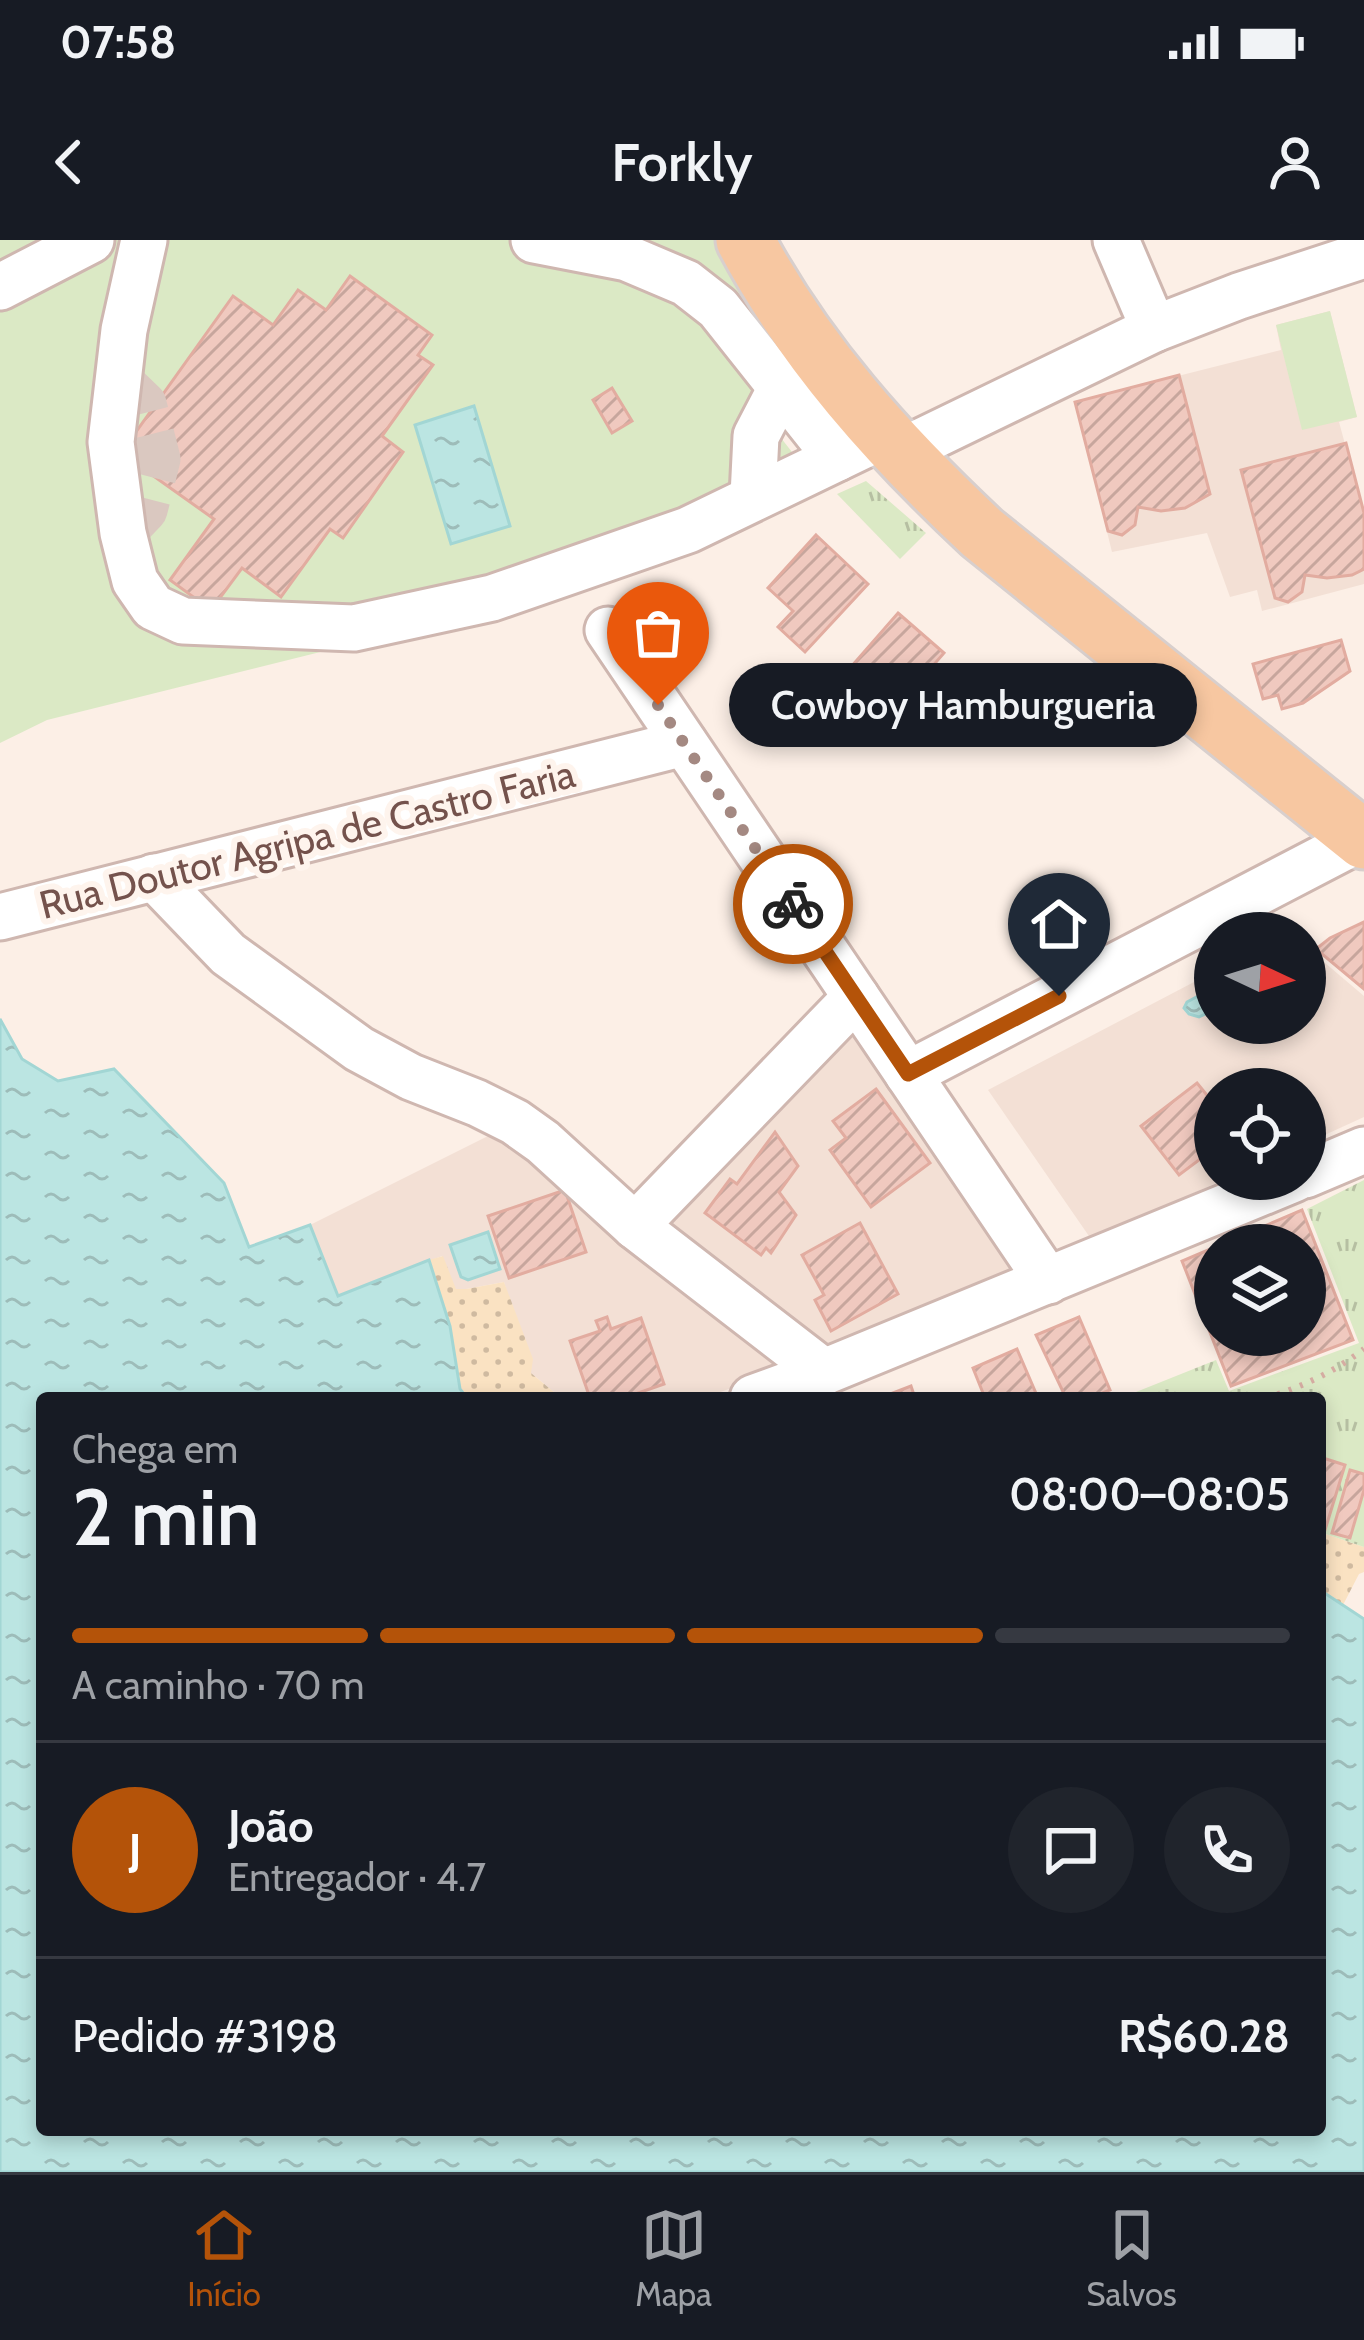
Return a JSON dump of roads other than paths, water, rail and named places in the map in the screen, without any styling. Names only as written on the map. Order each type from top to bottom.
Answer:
[{"type":"main road","points":[[745,240],[874,448],[1363,838]]},
{"type":"street","points":[[0,287],[91,240]]},
{"type":"street","points":[[144,240],[124,330],[112,442],[123,533],[135,581],[153,608],[183,621],[354,628],[492,598],[688,530],[753,496],[1154,329],[1364,255]]},
{"type":"street","points":[[534,240],[627,258],[686,283],[718,308],[781,388],[874,448]]},
{"type":"street","points":[[1116,240],[1154,329]]},
{"type":"street","points":[[753,496],[756,436],[781,388]]},
{"type":"street","points":[[608,630],[1048,1281]]},
{"type":"street","name":"Rua Doutor Agripa de Castro Faria","points":[[0,917],[684,742]]},
{"type":"street","points":[[908,1074],[1363,838]]},
{"type":"street","points":[[154,878],[228,954],[359,1049],[515,1122],[635,1226],[824,1372]]},
{"type":"street","points":[[635,1226],[856,997]]},
{"type":"street","points":[[1326,1166],[1364,1150]]},
{"type":"street","points":[[769,1392],[1243,1200]]},
{"type":"water","points":[[474,406],[510,526],[451,544],[415,425]]},
{"type":"water","points":[[1194,998],[1194,1016],[1184,1008]]},
{"type":"water","points":[[0,1019],[22,1059],[58,1081],[114,1069],[224,1183],[249,1247],[310,1225],[338,1296],[429,1260],[450,1326],[462,1392],[36,1392],[36,2136],[1326,2136],[1326,1594],[1364,1619],[1364,2172],[0,2172]]},
{"type":"water","points":[[488,1232],[500,1269],[468,1280],[461,1277],[450,1245]]},
{"type":"tunnel","points":[[118,379],[144,404],[158,459],[145,510],[123,533]]},
{"type":"place","name":"Cowboy Hamburgueria","points":[[658,705]]}]
